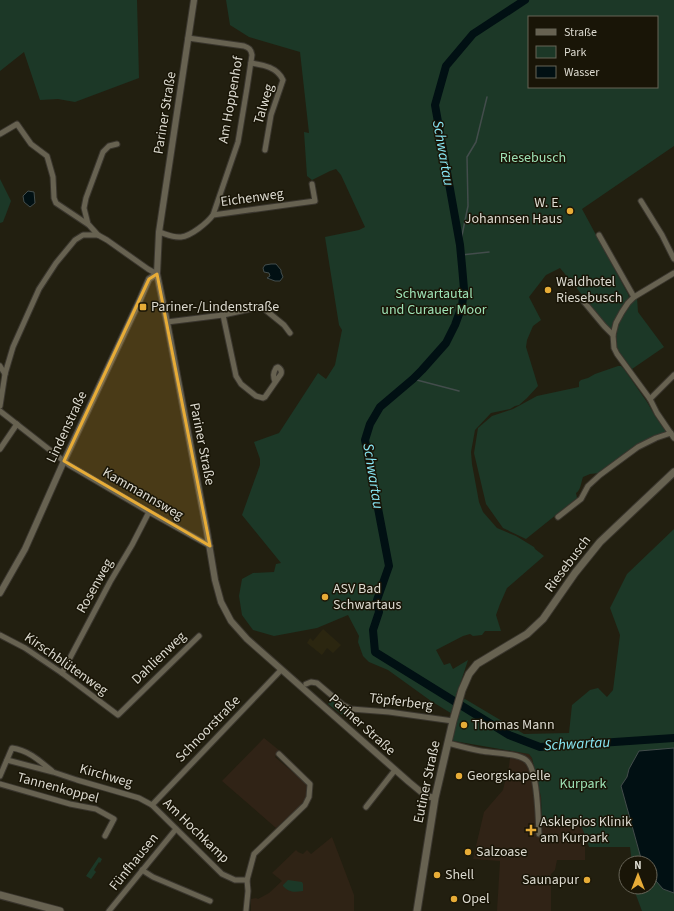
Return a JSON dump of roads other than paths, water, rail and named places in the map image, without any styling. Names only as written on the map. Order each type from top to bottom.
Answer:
[{"type":"main road","name":"Riesebusch","points":[[477,664],[527,634],[543,619],[574,573],[600,542],[674,472]]},
{"type":"main road","name":"Eutiner Straße","points":[[417,911],[435,798],[453,721],[465,682],[477,664]]},
{"type":"main road","points":[[0,895],[60,911]]},
{"type":"street","name":"Pariner Straße","points":[[194,0],[158,232],[157,274],[220,602],[231,621],[247,639],[281,670],[408,782],[426,796],[435,798]]},
{"type":"street","name":"Am Hoppenhof","points":[[188,38],[244,46],[252,51],[248,88],[238,142],[213,216]]},
{"type":"street","name":"Talweg","points":[[251,63],[269,66],[278,72],[283,80],[271,115],[265,150]]},
{"type":"street","points":[[0,134],[17,124],[31,144],[47,156],[53,177],[54,198],[56,203],[88,225],[98,235],[157,274]]},
{"type":"street","points":[[88,225],[84,208],[86,198],[103,152],[109,146],[117,144]]},
{"type":"street","name":"Eichenweg","points":[[158,232],[174,237],[186,236],[213,216],[315,201],[312,184]]},
{"type":"street","points":[[641,201],[662,235],[674,259]]},
{"type":"street","points":[[0,406],[5,374],[13,348],[39,289],[56,264],[76,240],[83,235],[98,235]]},
{"type":"street","points":[[599,235],[634,297]]},
{"type":"street","points":[[558,517],[580,499],[588,486],[600,475],[638,447],[656,438],[672,435],[657,413],[650,399],[617,354],[614,348],[613,335],[616,323],[628,303],[634,297],[674,273]]},
{"type":"street","name":"Lindenstraße","points":[[0,593],[25,549],[64,461],[138,306],[149,279],[157,274]]},
{"type":"street","points":[[584,302],[613,335]]},
{"type":"street","points":[[167,322],[223,315],[260,307],[284,325],[290,333]]},
{"type":"street","points":[[223,315],[236,376],[241,384],[256,396],[262,398],[275,382]]},
{"type":"street","points":[[0,366],[5,374]]},
{"type":"street","points":[[650,399],[674,375]]},
{"type":"street","name":"Kammannsweg","points":[[0,410],[69,465],[210,546]]},
{"type":"street","points":[[0,449],[17,424]]},
{"type":"street","name":"Rosenweg","points":[[62,673],[149,512]]},
{"type":"street","name":"Kirschblütenweg","points":[[0,635],[25,648],[62,673],[118,715]]},
{"type":"street","name":"Dahlienweg","points":[[118,715],[199,636]]},
{"type":"street","name":"Schnoorstraße","points":[[152,805],[281,670]]},
{"type":"street","name":"Töpferberg","points":[[306,684],[311,682],[317,683],[343,705],[351,709],[389,712],[453,721]]},
{"type":"street","points":[[448,743],[480,751],[510,755],[526,760],[533,771],[537,800],[539,834]]},
{"type":"street","name":"Kirchweg","points":[[0,776],[12,748],[20,749],[41,761],[53,772]]},
{"type":"street","name":"Am Hochkamp","points":[[246,911],[248,891],[247,880],[254,854],[305,806],[309,797],[310,784],[279,754]]},
{"type":"street","name":"Kirchweg","points":[[7,760],[139,798],[152,805]]},
{"type":"street","points":[[366,807],[395,770]]},
{"type":"street","name":"Tannenkoppel","points":[[0,784],[70,804],[96,808],[114,819],[106,836]]},
{"type":"street","name":"Am Hochkamp","points":[[152,805],[222,874],[235,880],[247,880]]},
{"type":"street","name":"Fünfhausen","points":[[110,911],[176,829]]},
{"type":"street","points":[[142,870],[153,877],[210,901]]},
{"type":"water","points":[[28,191],[34,192],[35,203],[30,207],[24,202],[23,196]]},
{"type":"water","points":[[276,264],[281,270],[283,277],[280,281],[267,278],[270,276],[269,273],[264,272],[263,268],[265,265]]},
{"type":"water","points":[[674,748],[674,893],[663,889],[658,883],[658,855],[640,855],[621,786],[627,777],[629,769],[639,751]]},
{"type":"waterway","name":"Schwartau","points":[[525,0],[473,34],[446,66],[435,105],[460,245],[464,289],[462,306],[446,343],[413,379],[380,407],[370,424],[365,440],[389,566],[377,600],[379,612],[373,630],[375,652],[509,735],[540,747],[674,738]]},
{"type":"waterway","points":[[460,245],[468,206],[467,157],[476,142],[487,97]]},
{"type":"waterway","points":[[461,255],[489,252]]},
{"type":"waterway","points":[[413,379],[459,391]]},
{"type":"place","name":"W. E. Johannsen Haus","points":[[570,211]]},
{"type":"place","name":"Waldhotel Riesebusch","points":[[548,290]]},
{"type":"place","name":"Pariner-/Lindenstraße","points":[[143,307]]},
{"type":"place","name":"ASV Bad Schwartaus","points":[[325,597]]},
{"type":"place","name":"Thomas Mann","points":[[464,725]]},
{"type":"place","name":"Georgskapelle","points":[[459,776]]},
{"type":"place","name":"Asklepios Klinik am Kurpark","points":[[531,830]]},
{"type":"place","name":"Salzoase","points":[[468,852]]},
{"type":"place","name":"Shell","points":[[437,875]]},
{"type":"place","name":"Saunapur","points":[[587,880]]},
{"type":"place","name":"Opel","points":[[454,899]]},
{"type":"park label","name":"Schwartautal und Curauer Moor","points":[[434,302]]},
{"type":"park label","name":"Kurpark","points":[[583,784]]}]
